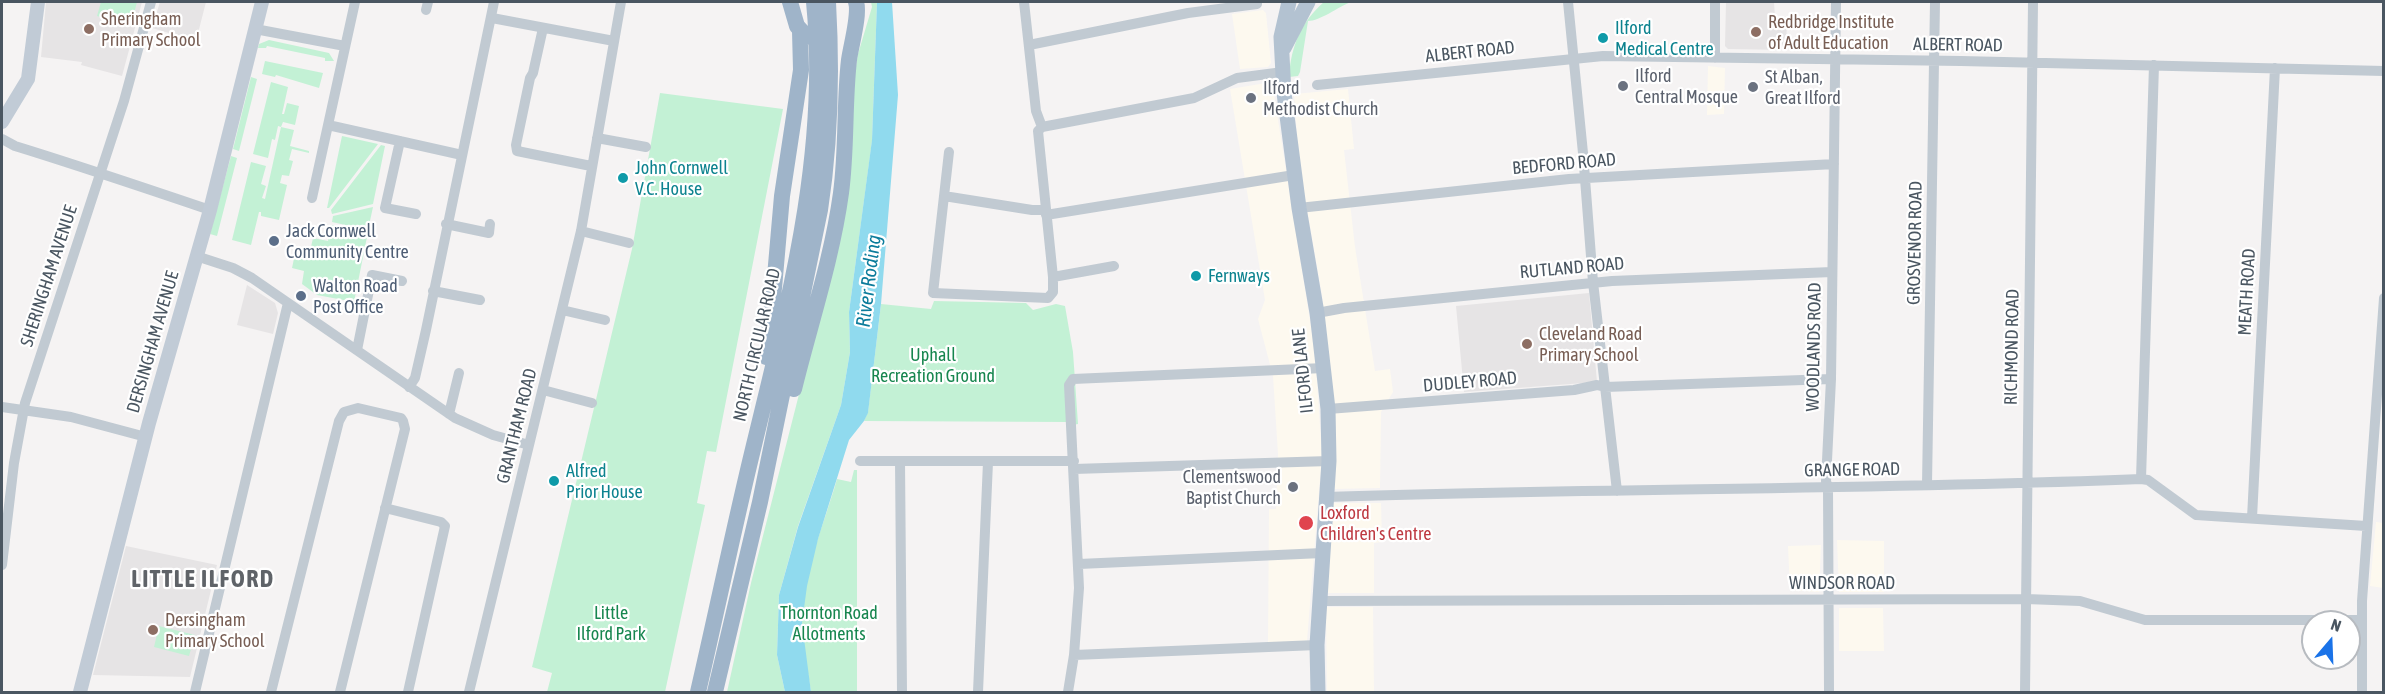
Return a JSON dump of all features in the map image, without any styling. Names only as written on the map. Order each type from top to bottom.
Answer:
[{"type":"highway","points":[[753,448],[774,288],[782,196],[801,70],[800,31],[790,2]]},
{"type":"highway","name":"NORTH CIRCULAR ROAD","points":[[715,693],[760,502],[802,262],[817,124],[818,82],[814,2]]},
{"type":"highway","name":"NORTH CIRCULAR ROAD","points":[[698,693],[753,448],[825,177],[831,115],[828,2]]},
{"type":"highway","points":[[760,502],[780,441],[831,248],[846,150],[849,71],[853,31],[857,18],[856,2]]},
{"type":"highway","points":[[800,31],[811,40],[822,44],[833,44],[853,31]]},
{"type":"main road","points":[[2,122],[28,79],[38,2]]},
{"type":"main road","name":"DERSINGHAM AVENUE","points":[[80,693],[146,436],[210,210],[262,2]]},
{"type":"main road","name":"ILFORD LANE","points":[[1289,2],[1281,37],[1284,48],[1283,72],[1294,175],[1317,313],[1328,409],[1329,461],[1317,645],[1318,693]]},
{"type":"main road","name":"ILFORD LANE","points":[[1284,48],[1308,2]]},
{"type":"street","name":"SHERINGHAM AVENUE","points":[[2,565],[14,463],[23,410],[124,101],[151,2]]},
{"type":"street","points":[[312,198],[355,2]]},
{"type":"street","points":[[409,387],[415,378],[494,2]]},
{"type":"street","name":"GRANTHAM ROAD","points":[[469,693],[581,231],[621,2]]},
{"type":"street","points":[[1024,2],[1036,111],[1042,127]]},
{"type":"street","points":[[1568,2],[1593,282],[1617,491]]},
{"type":"street","points":[[1715,2],[1715,58]]},
{"type":"street","name":"WOODLANDS ROAD","points":[[1829,693],[1828,488],[1826,481],[1831,379],[1836,2]]},
{"type":"street","name":"GROSVENOR ROAD","points":[[1927,485],[1935,2]]},
{"type":"street","name":"RICHMOND ROAD","points":[[2025,693],[2033,2]]},
{"type":"street","points":[[1029,45],[1188,13],[1257,4]]},
{"type":"street","points":[[492,18],[614,41]]},
{"type":"street","points":[[543,28],[516,145],[517,151],[522,154],[591,166]]},
{"type":"street","points":[[255,29],[345,46]]},
{"type":"street","name":"ALBERT ROAD","points":[[1317,85],[1603,56],[2384,71]]},
{"type":"street","points":[[2154,65],[2141,479],[2148,480],[2196,515],[2366,526]]},
{"type":"street","name":"MEATH ROAD","points":[[2252,518],[2275,68]]},
{"type":"street","points":[[949,152],[933,293],[1048,298],[1052,295],[1053,277],[1038,131],[1042,127],[1194,98],[1237,78],[1283,72]]},
{"type":"street","points":[[328,125],[462,155]]},
{"type":"street","points":[[597,138],[646,147]]},
{"type":"street","points":[[2,139],[15,146],[101,172],[210,210]]},
{"type":"street","points":[[400,141],[385,208],[416,214]]},
{"type":"street","name":"BEDFORD ROAD","points":[[1299,208],[1585,177],[1834,164]]},
{"type":"street","points":[[944,196],[1046,212],[1294,175]]},
{"type":"street","points":[[446,224],[489,233],[490,224]]},
{"type":"street","points":[[581,231],[629,243]]},
{"type":"street","points":[[196,256],[240,272],[448,414],[484,432],[530,445]]},
{"type":"street","points":[[1053,277],[1114,266]]},
{"type":"street","name":"RUTLAND ROAD","points":[[1317,313],[1413,300],[1593,282],[1832,272]]},
{"type":"street","points":[[357,350],[372,275],[402,281]]},
{"type":"street","points":[[433,291],[480,300]]},
{"type":"street","points":[[2362,693],[2366,526],[2384,298]]},
{"type":"street","points":[[195,693],[288,303]]},
{"type":"street","points":[[562,310],[605,320]]},
{"type":"street","points":[[1068,693],[1078,620],[1079,564],[1069,385],[1071,381],[1077,378],[1324,368]]},
{"type":"street","points":[[448,414],[459,373]]},
{"type":"street","name":"DUDLEY ROAD","points":[[1328,409],[1574,390],[1597,385],[1605,387],[1831,379]]},
{"type":"street","points":[[543,390],[592,403]]},
{"type":"street","points":[[2,407],[71,417],[146,436]]},
{"type":"street","points":[[271,693],[339,421],[344,412],[358,408],[396,416],[403,421],[404,435],[340,693]]},
{"type":"street","points":[[860,461],[1074,465],[1329,461]]},
{"type":"street","points":[[900,461],[902,693]]},
{"type":"street","points":[[978,693],[988,462]]},
{"type":"street","name":"GRANGE ROAD","points":[[1326,497],[2026,484],[2141,479]]},
{"type":"street","points":[[385,508],[441,522],[445,526],[408,693]]},
{"type":"street","points":[[1079,564],[1322,553]]},
{"type":"street","name":"WINDSOR ROAD","points":[[1320,601],[2026,599],[2080,601],[2145,620],[2362,620]]},
{"type":"street","points":[[1074,655],[1317,645]]},
{"type":"shaded area","name":"Sheringham Primary School","points":[[46,2],[142,2],[122,76],[81,65],[82,62],[41,57]]},
{"type":"shaded area","points":[[160,2],[206,2],[196,41],[152,28]]},
{"type":"shaded area","name":"Redbridge Institute of Adult Education","points":[[1726,2],[1774,2],[1775,18],[1787,18],[1786,50],[1728,49],[1725,46]]},
{"type":"shaded area","points":[[1263,10],[1266,13],[1271,63],[1268,67],[1240,69],[1232,14]]},
{"type":"shaded area","points":[[1708,66],[1725,68],[1724,114],[1707,115]]},
{"type":"shaded area","points":[[1272,82],[1315,352],[1322,455],[1307,641],[1268,643],[1269,509],[1276,509],[1278,454],[1273,376],[1258,319],[1265,300],[1230,89]]},
{"type":"shaded area","points":[[1348,89],[1354,149],[1344,150],[1355,247],[1375,371],[1390,369],[1393,392],[1381,412],[1380,488],[1333,489],[1334,433],[1322,295],[1299,163],[1294,94]]},
{"type":"shaded area","points":[[247,285],[275,303],[278,313],[273,334],[237,325]]},
{"type":"shaded area","name":"Cleveland Road Primary School","points":[[1589,293],[1597,382],[1464,392],[1456,306]]},
{"type":"shaded area","points":[[1331,503],[1381,503],[1382,542],[1374,543],[1374,593],[1326,593]]},
{"type":"shaded area","points":[[2376,522],[2383,523],[2383,588],[2370,586]]},
{"type":"shaded area","points":[[1837,540],[1884,541],[1884,592],[1839,592]]},
{"type":"shaded area","points":[[1821,545],[1819,592],[1790,590],[1788,546]]},
{"type":"shaded area","name":"Dersingham Primary School","points":[[126,546],[217,565],[190,677],[93,675]]},
{"type":"shaded area","points":[[1326,607],[1373,607],[1374,692],[1327,692]]},
{"type":"shaded area","points":[[1839,608],[1883,608],[1884,651],[1839,651]]},
{"type":"green space","points":[[101,2],[137,2],[131,25],[97,16]]},
{"type":"green space","points":[[871,2],[877,2],[872,141],[849,312],[850,352],[841,405],[798,526],[779,595],[777,655],[785,692],[727,692],[751,583],[810,351],[858,54],[872,7]]},
{"type":"green space","points":[[1324,2],[1351,2],[1308,21],[1300,72],[1298,76],[1289,77],[1292,55],[1303,26]]},
{"type":"green space","points":[[269,40],[329,53],[334,61],[325,61],[325,58],[267,46],[258,48],[259,44]]},
{"type":"green space","points":[[265,61],[323,73],[319,88],[276,75],[275,77],[262,74]]},
{"type":"green space","points":[[251,77],[257,79],[239,151],[233,149]]},
{"type":"green space","points":[[271,82],[288,87],[282,114],[284,114],[287,103],[299,106],[295,125],[283,122],[281,127],[278,126],[275,140],[272,139],[268,158],[253,154]]},
{"type":"green space","name":"Little Ilford Park","points":[[660,93],[783,109],[716,452],[707,451],[697,503],[705,505],[665,692],[547,692],[552,673],[532,667],[632,249]]},
{"type":"green space","points":[[281,127],[294,130],[290,146],[309,151],[309,153],[292,149],[289,160],[293,161],[289,176],[282,175],[280,183],[287,185],[279,220],[261,216],[259,212],[251,245],[232,240],[251,162],[266,166],[261,184],[266,186],[262,198],[265,199]]},
{"type":"green space","points":[[342,136],[378,144],[327,208]]},
{"type":"green space","points":[[381,145],[385,146],[373,204],[332,214],[331,210]]},
{"type":"green space","points":[[231,156],[237,158],[217,236],[210,234]]},
{"type":"green space","points":[[373,207],[368,230],[332,222],[333,216]]},
{"type":"green space","points":[[331,225],[368,232],[354,302],[317,295],[302,284],[304,271],[292,268],[295,254],[309,256],[313,238],[328,241]]},
{"type":"green space","name":"Uphall Recreation Ground","points":[[934,301],[1026,303],[1033,310],[1056,304],[1065,306],[1073,352],[1078,424],[1067,426],[1066,422],[864,421],[868,412],[881,304],[931,309]]},
{"type":"green space","name":"Thornton Road Allotments","points":[[854,470],[857,470],[857,692],[811,692],[802,632],[806,586],[837,479],[851,482]]},
{"type":"green space","points":[[159,626],[195,635],[189,656],[154,647]]},
{"type":"water","name":"River Roding","points":[[877,2],[892,2],[898,95],[881,304],[868,413],[849,440],[818,539],[807,586],[802,623],[811,692],[785,692],[777,655],[779,595],[798,527],[841,405],[850,352],[849,312],[872,140]]},
{"type":"place","name":"Sheringham Primary School","points":[[89,29]]},
{"type":"place","name":"Redbridge Institute of Adult Education","points":[[1756,32]]},
{"type":"place","name":"Ilford Medical Centre","points":[[1603,38]]},
{"type":"place","name":"Ilford Central Mosque","points":[[1623,86]]},
{"type":"place","name":"St Alban, Great Ilford","points":[[1753,87]]},
{"type":"place","name":"Ilford Methodist Church","points":[[1251,98]]},
{"type":"place","name":"John Cornwell V.C. House","points":[[623,178]]},
{"type":"place","name":"Jack Cornwell Community Centre","points":[[274,241]]},
{"type":"place","name":"Fernways","points":[[1196,276]]},
{"type":"place","name":"Walton Road Post Office","points":[[301,296]]},
{"type":"place","name":"Cleveland Road Primary School","points":[[1527,344]]},
{"type":"place","name":"Alfred Prior House","points":[[554,481]]},
{"type":"place","name":"Clementswood Baptist Church","points":[[1293,487]]},
{"type":"place","name":"Loxford Children's Centre","points":[[1306,523]]},
{"type":"place","name":"Dersingham Primary School","points":[[153,630]]},
{"type":"district","name":"LITTLE ILFORD","points":[[203,579]]}]
